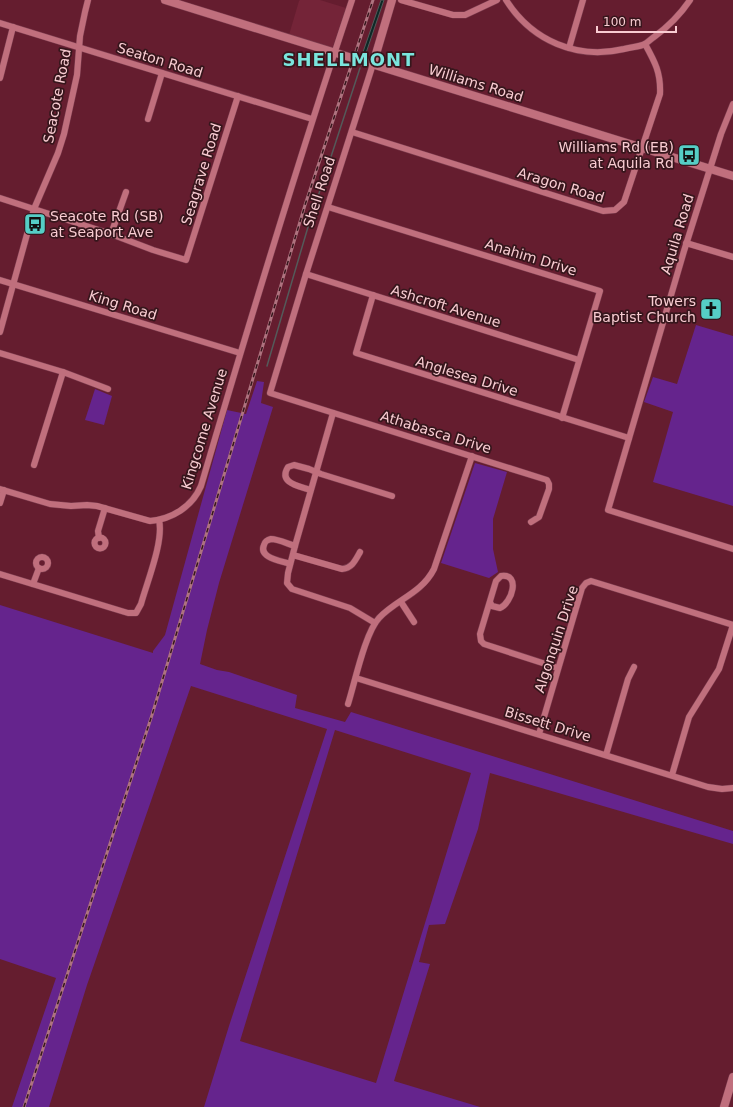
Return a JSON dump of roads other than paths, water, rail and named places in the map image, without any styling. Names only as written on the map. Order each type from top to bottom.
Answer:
[{"type":"street","name":"Seacote Road","points":[[0,332],[34,209],[58,153],[64,134],[77,75],[84,12],[88,0]]},
{"type":"street","name":"Williams Road","points":[[165,0],[733,176]]},
{"type":"street","name":"Shell Road","points":[[240,353],[312,119],[352,0]]},
{"type":"street","name":"Shell Road","points":[[270,393],[392,0]]},
{"type":"street","points":[[401,0],[453,15],[465,15],[498,0]]},
{"type":"street","points":[[506,0],[517,16],[539,35],[551,42],[584,52],[598,53],[615,51],[645,44],[670,24],[682,12],[690,0]]},
{"type":"street","points":[[569,48],[583,0]]},
{"type":"street","name":"Seaton Road","points":[[0,23],[312,119]]},
{"type":"street","points":[[0,78],[13,27]]},
{"type":"street","name":"Aragon Road","points":[[352,132],[602,211],[616,210],[624,202],[660,94],[660,81],[657,66],[645,44]]},
{"type":"street","points":[[148,119],[162,73]]},
{"type":"street","name":"Seagrave Road","points":[[111,234],[153,250],[186,260],[238,96]]},
{"type":"street","name":"Aquila Road","points":[[733,104],[721,134],[686,244],[608,510],[733,549]]},
{"type":"street","points":[[0,198],[111,234],[126,192]]},
{"type":"street","name":"Anahim Drive","points":[[328,207],[600,291],[562,418]]},
{"type":"street","points":[[686,244],[733,258]]},
{"type":"street","name":"Ashcroft Avenue","points":[[306,274],[579,360]]},
{"type":"street","name":"King Road","points":[[0,280],[240,353]]},
{"type":"street","name":"Anglesea Drive","points":[[373,295],[356,353],[629,438]]},
{"type":"street","points":[[0,353],[63,372],[108,389]]},
{"type":"street","name":"Kingcome Avenue","points":[[2,489],[56,505],[87,505],[105,508],[150,521],[159,520],[184,508],[193,501],[197,495],[240,353]]},
{"type":"street","points":[[34,465],[63,372]]},
{"type":"street","name":"Athabasca Drive","points":[[270,393],[547,480],[549,489],[539,517],[531,522]]},
{"type":"street","points":[[333,413],[292,555],[287,579],[288,585],[292,589],[350,608],[375,623]]},
{"type":"street","points":[[348,704],[369,634],[375,623],[387,611],[420,587],[434,569],[472,456]]},
{"type":"street","points":[[310,490],[290,482],[286,478],[286,471],[288,467],[294,465],[392,496]]},
{"type":"street","points":[[0,503],[2,489]]},
{"type":"street","points":[[99,538],[98,531],[105,508]]},
{"type":"street","points":[[0,574],[128,613],[136,613],[141,604],[159,542],[161,526],[159,520]]},
{"type":"street","points":[[290,564],[267,556],[263,552],[263,547],[265,542],[270,539],[295,546]]},
{"type":"street","points":[[292,555],[342,570],[354,563],[360,552]]},
{"type":"street","points":[[33,584],[39,568]]},
{"type":"street","points":[[490,602],[492,606],[500,608],[508,602],[513,588],[510,577],[504,575],[497,579],[480,634],[481,641],[484,644],[558,668]]},
{"type":"street","name":"Algonquin Drive","points":[[539,734],[584,584],[588,582],[598,583],[733,625]]},
{"type":"street","points":[[401,602],[414,622]]},
{"type":"street","points":[[672,775],[689,717],[718,668],[733,625]]},
{"type":"street","points":[[606,755],[628,679],[634,667]]},
{"type":"street","name":"Bissett Drive","points":[[356,678],[716,789],[733,788]]},
{"type":"street","points":[[724,1107],[733,1077]]},
{"type":"water","points":[[381,0],[384,0],[366,53],[363,52]]},
{"type":"waterway","points":[[267,366],[308,227],[360,68]]},
{"type":"railway","points":[[24,1107],[152,715],[305,205],[373,0]]},
{"type":"place","name":"Williams Rd (EB) at Aquila Rd","points":[[689,155]]},
{"type":"place","name":"Seacote Rd (SB) at Seaport Ave","points":[[35,224]]},
{"type":"place","name":"Towers Baptist Church","points":[[711,309]]},
{"type":"district","name":"SHELLMONT","points":[[349,59]]}]
